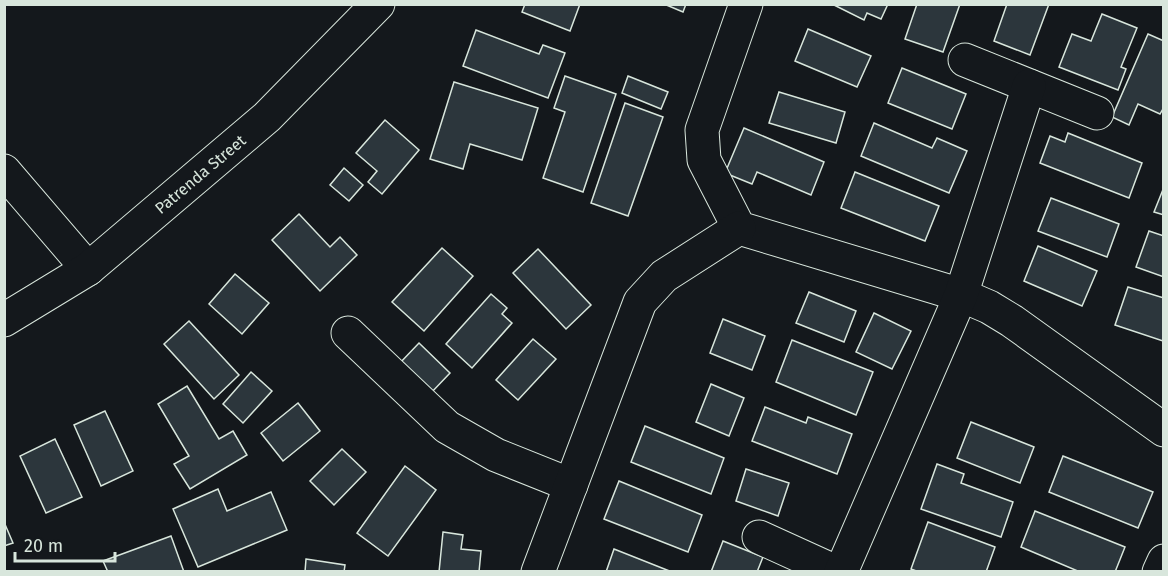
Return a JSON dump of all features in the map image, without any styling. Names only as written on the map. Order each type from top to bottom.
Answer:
[{"type":"street","name":"Patrenda Street","points":[[4,320],[88,269],[267,117],[378,4]]},
{"type":"street","points":[[746,4],[702,130],[704,160],[739,228],[961,295],[989,307],[1164,430]]},
{"type":"street","points":[[965,60],[1097,113]]},
{"type":"street","points":[[841,572],[961,295],[1029,86]]},
{"type":"street","points":[[4,171],[88,269]]},
{"type":"street","points":[[538,572],[640,302],[664,276],[739,228]]},
{"type":"street","points":[[348,333],[447,427],[496,455],[571,485]]},
{"type":"street","points":[[759,537],[836,572]]},
{"type":"street","points":[[1159,572],[1164,561]]},
{"type":"building","points":[[525,4],[580,4],[570,31],[522,12]]},
{"type":"building","points":[[664,4],[686,4],[683,12]]},
{"type":"building","points":[[832,4],[888,4],[881,19],[867,13],[864,20]]},
{"type":"building","points":[[917,4],[960,4],[943,52],[905,39]]},
{"type":"building","points":[[1007,4],[1049,4],[1030,55],[994,41]]},
{"type":"building","points":[[1102,14],[1137,28],[1121,67],[1126,69],[1118,90],[1059,67],[1072,34],[1091,41]]},
{"type":"building","points":[[808,29],[871,56],[857,87],[795,61]]},
{"type":"building","points":[[476,30],[539,54],[543,45],[565,53],[548,98],[463,66]]},
{"type":"building","points":[[1148,34],[1164,41],[1164,107],[1160,114],[1138,104],[1129,125],[1112,117]]},
{"type":"building","points":[[902,68],[966,94],[952,129],[888,103]]},
{"type":"building","points":[[565,76],[616,94],[583,192],[543,178],[565,112],[554,108]]},
{"type":"building","points":[[628,76],[668,92],[661,109],[622,93]]},
{"type":"building","points":[[454,82],[538,108],[522,160],[470,144],[463,169],[430,159]]},
{"type":"building","points":[[779,92],[845,112],[836,143],[769,123]]},
{"type":"building","points":[[625,103],[663,117],[628,216],[591,203]]},
{"type":"building","points":[[385,120],[419,150],[382,194],[368,182],[377,171],[356,153]]},
{"type":"building","points":[[874,123],[932,148],[937,138],[967,151],[949,193],[861,156]]},
{"type":"building","points":[[744,128],[824,162],[811,195],[757,172],[752,184],[725,173]]},
{"type":"building","points":[[1068,133],[1142,163],[1129,198],[1040,163],[1050,136],[1065,142]]},
{"type":"building","points":[[344,168],[363,185],[349,201],[330,185]]},
{"type":"building","points":[[855,172],[939,206],[925,241],[841,208]]},
{"type":"building","points":[[1164,187],[1164,215],[1154,212]]},
{"type":"building","points":[[1051,198],[1119,224],[1107,257],[1038,231]]},
{"type":"building","points":[[299,214],[330,247],[340,237],[357,255],[320,291],[272,240]]},
{"type":"building","points":[[1149,231],[1164,236],[1164,277],[1136,267]]},
{"type":"building","points":[[1038,246],[1097,271],[1082,306],[1024,281]]},
{"type":"building","points":[[442,248],[473,276],[424,331],[392,302]]},
{"type":"building","points":[[538,249],[591,305],[566,329],[513,273]]},
{"type":"building","points":[[235,274],[269,303],[242,334],[209,304]]},
{"type":"building","points":[[1128,287],[1164,298],[1163,341],[1115,325]]},
{"type":"building","points":[[809,292],[856,311],[844,342],[796,323]]},
{"type":"building","points":[[491,294],[507,308],[502,314],[512,323],[472,368],[446,344]]},
{"type":"building","points":[[874,313],[911,331],[892,369],[856,352]]},
{"type":"building","points":[[723,319],[765,336],[752,370],[710,353]]},
{"type":"building","points":[[189,321],[239,375],[214,399],[164,344]]},
{"type":"building","points":[[533,339],[556,359],[518,400],[496,380]]},
{"type":"building","points":[[792,340],[873,372],[856,415],[776,382]]},
{"type":"building","points":[[419,343],[450,373],[430,394],[399,364]]},
{"type":"building","points":[[251,372],[272,391],[243,423],[223,404]]},
{"type":"building","points":[[711,384],[744,398],[729,436],[696,422]]},
{"type":"building","points":[[187,386],[219,439],[233,431],[247,455],[190,489],[174,464],[189,456],[158,404]]},
{"type":"building","points":[[298,403],[320,431],[283,461],[261,433]]},
{"type":"building","points":[[765,407],[806,423],[808,417],[852,434],[837,474],[752,441]]},
{"type":"building","points":[[105,411],[133,471],[101,486],[74,425]]},
{"type":"building","points":[[971,422],[1034,447],[1020,483],[957,458]]},
{"type":"building","points":[[645,426],[724,458],[711,494],[631,462]]},
{"type":"building","points":[[55,439],[82,497],[46,513],[20,456]]},
{"type":"building","points":[[342,449],[366,472],[334,505],[310,481]]},
{"type":"building","points":[[1063,456],[1153,492],[1138,528],[1049,492]]},
{"type":"building","points":[[937,464],[964,474],[961,483],[1013,502],[1001,537],[921,509]]},
{"type":"building","points":[[405,466],[436,490],[388,556],[357,533]]},
{"type":"building","points":[[746,469],[789,483],[778,516],[736,501]]},
{"type":"building","points":[[619,481],[702,515],[688,552],[604,519]]},
{"type":"building","points":[[218,489],[227,511],[271,492],[287,530],[198,567],[173,509]]},
{"type":"building","points":[[1035,511],[1125,547],[1115,572],[1080,572],[1021,547]]},
{"type":"building","points":[[4,522],[13,543],[4,546]]},
{"type":"building","points":[[928,522],[995,547],[986,572],[919,572],[911,569]]},
{"type":"building","points":[[443,532],[463,535],[461,549],[481,551],[479,572],[439,572]]},
{"type":"building","points":[[171,536],[184,572],[108,572],[103,561]]},
{"type":"building","points":[[723,541],[763,557],[757,572],[711,572]]},
{"type":"building","points":[[614,549],[672,572],[606,572]]},
{"type":"building","points":[[306,559],[345,565],[344,572],[305,572]]}]
